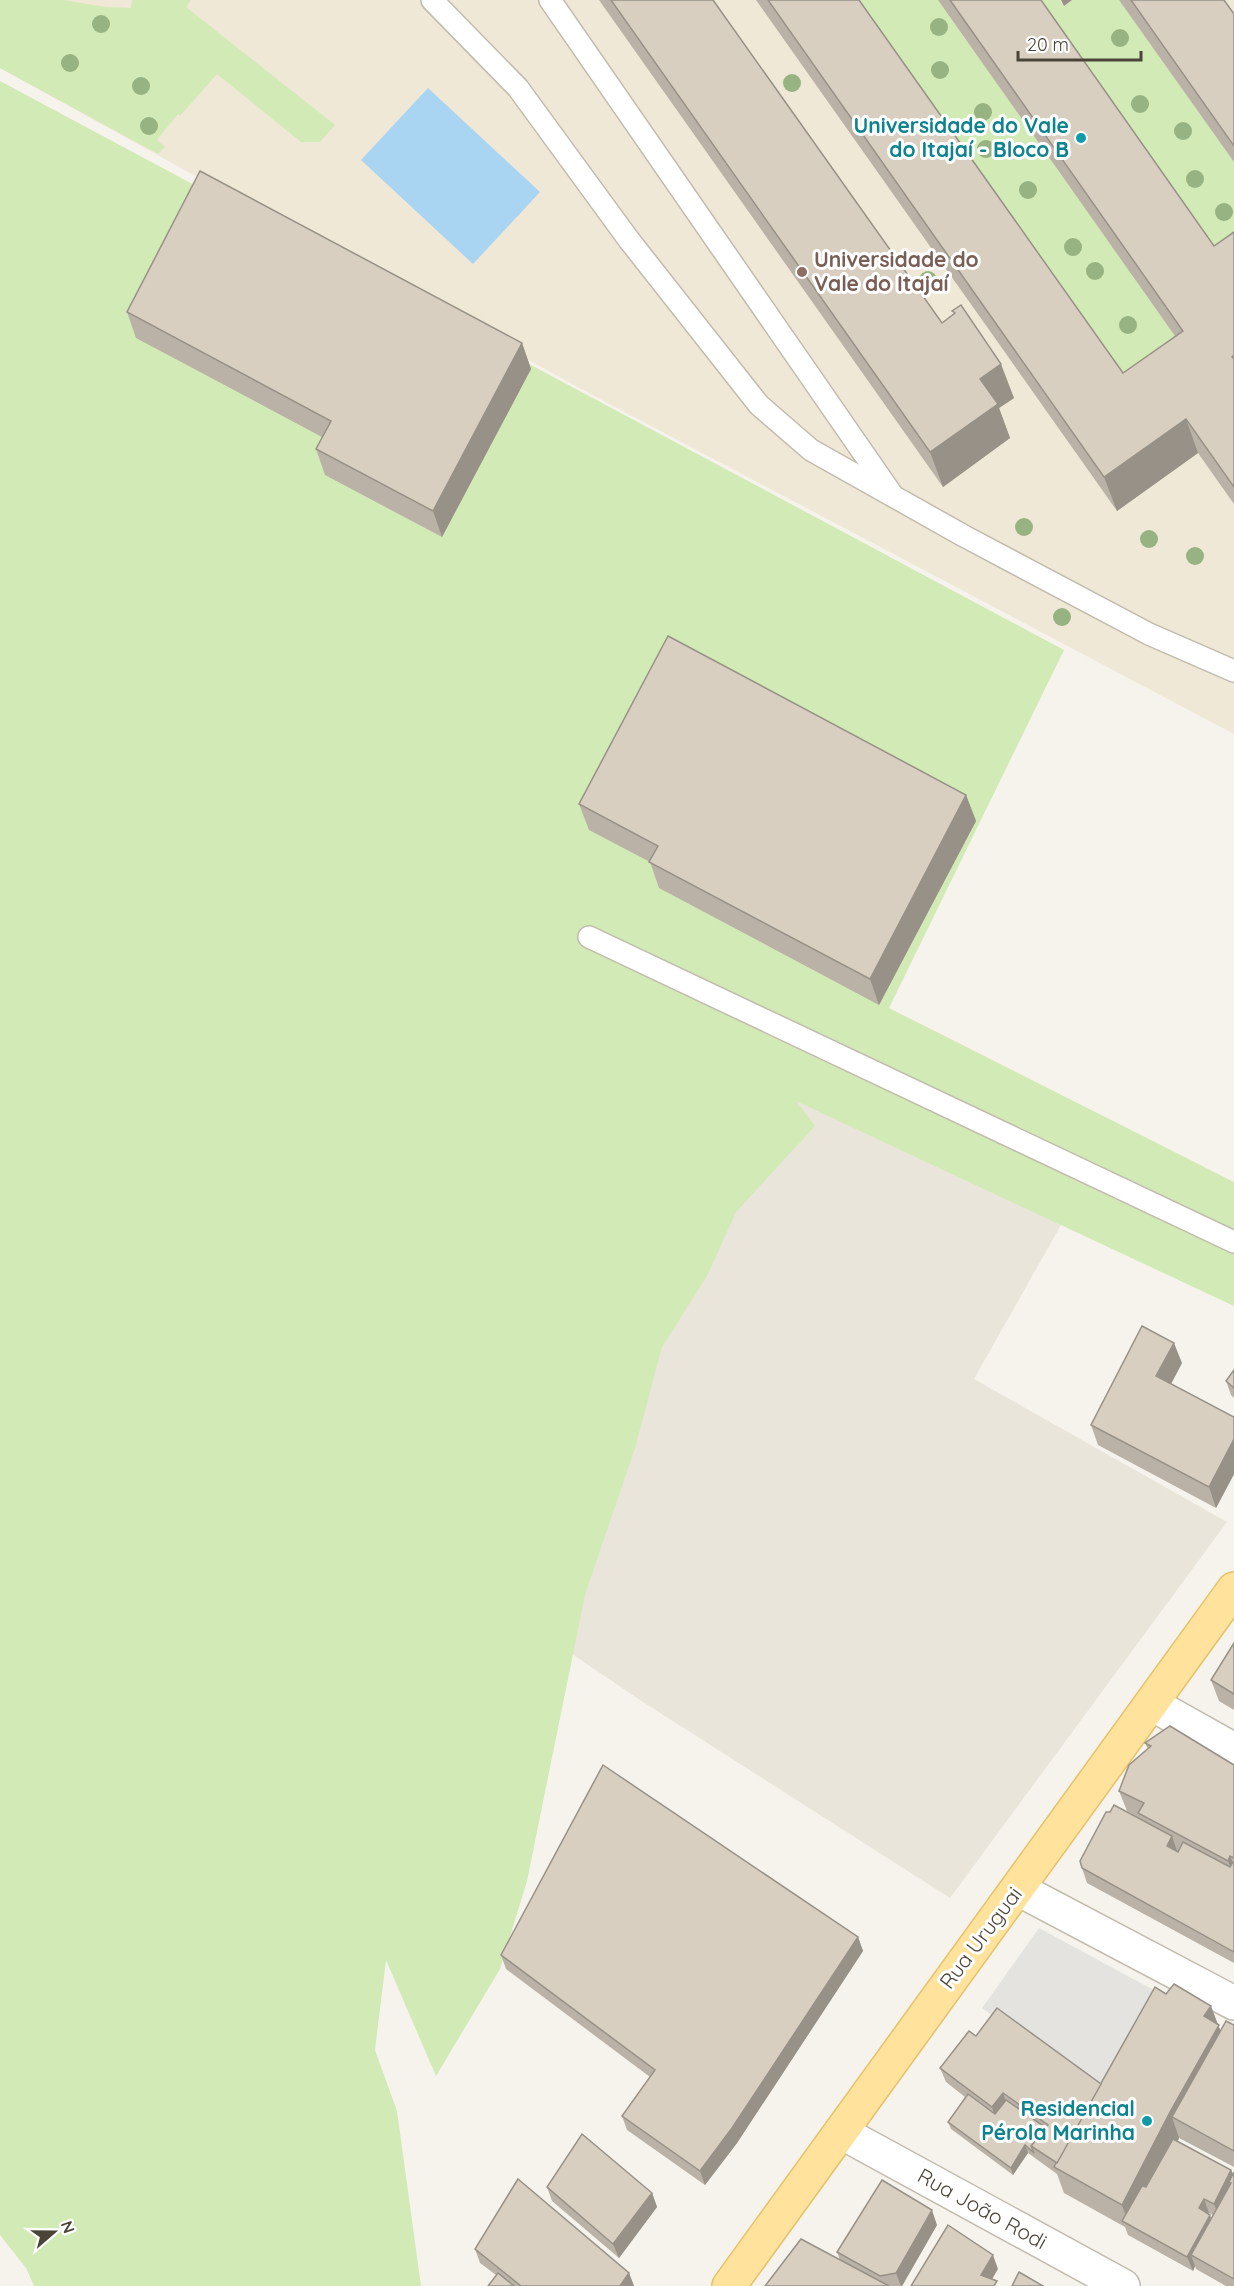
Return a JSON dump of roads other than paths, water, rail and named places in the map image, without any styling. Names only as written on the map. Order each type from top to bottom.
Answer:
[{"type":"main road","name":"Rua Uruguai","points":[[729,2286],[1234,1589]]},
{"type":"street","points":[[1152,1704],[1234,1750]]},
{"type":"street","points":[[1018,1889],[1234,2003]]},
{"type":"street","name":"Rua João Rodi","points":[[841,2132],[1123,2286]]},
{"type":"lane","points":[[432,0],[518,88],[629,240],[759,405],[811,450],[1149,634],[1234,671]]},
{"type":"lane","points":[[550,0],[894,497]]},
{"type":"lane","points":[[589,937],[1234,1242]]},
{"type":"water","points":[[428,88],[540,192],[473,264],[361,160]]},
{"type":"place","name":"Universidade do Vale do Itajaí - Bloco B","points":[[1081,138]]},
{"type":"place","name":"Universidade do Vale do Itajaí","points":[[802,272]]},
{"type":"place","name":"Residencial Pérola Marinha","points":[[1147,2121]]}]
